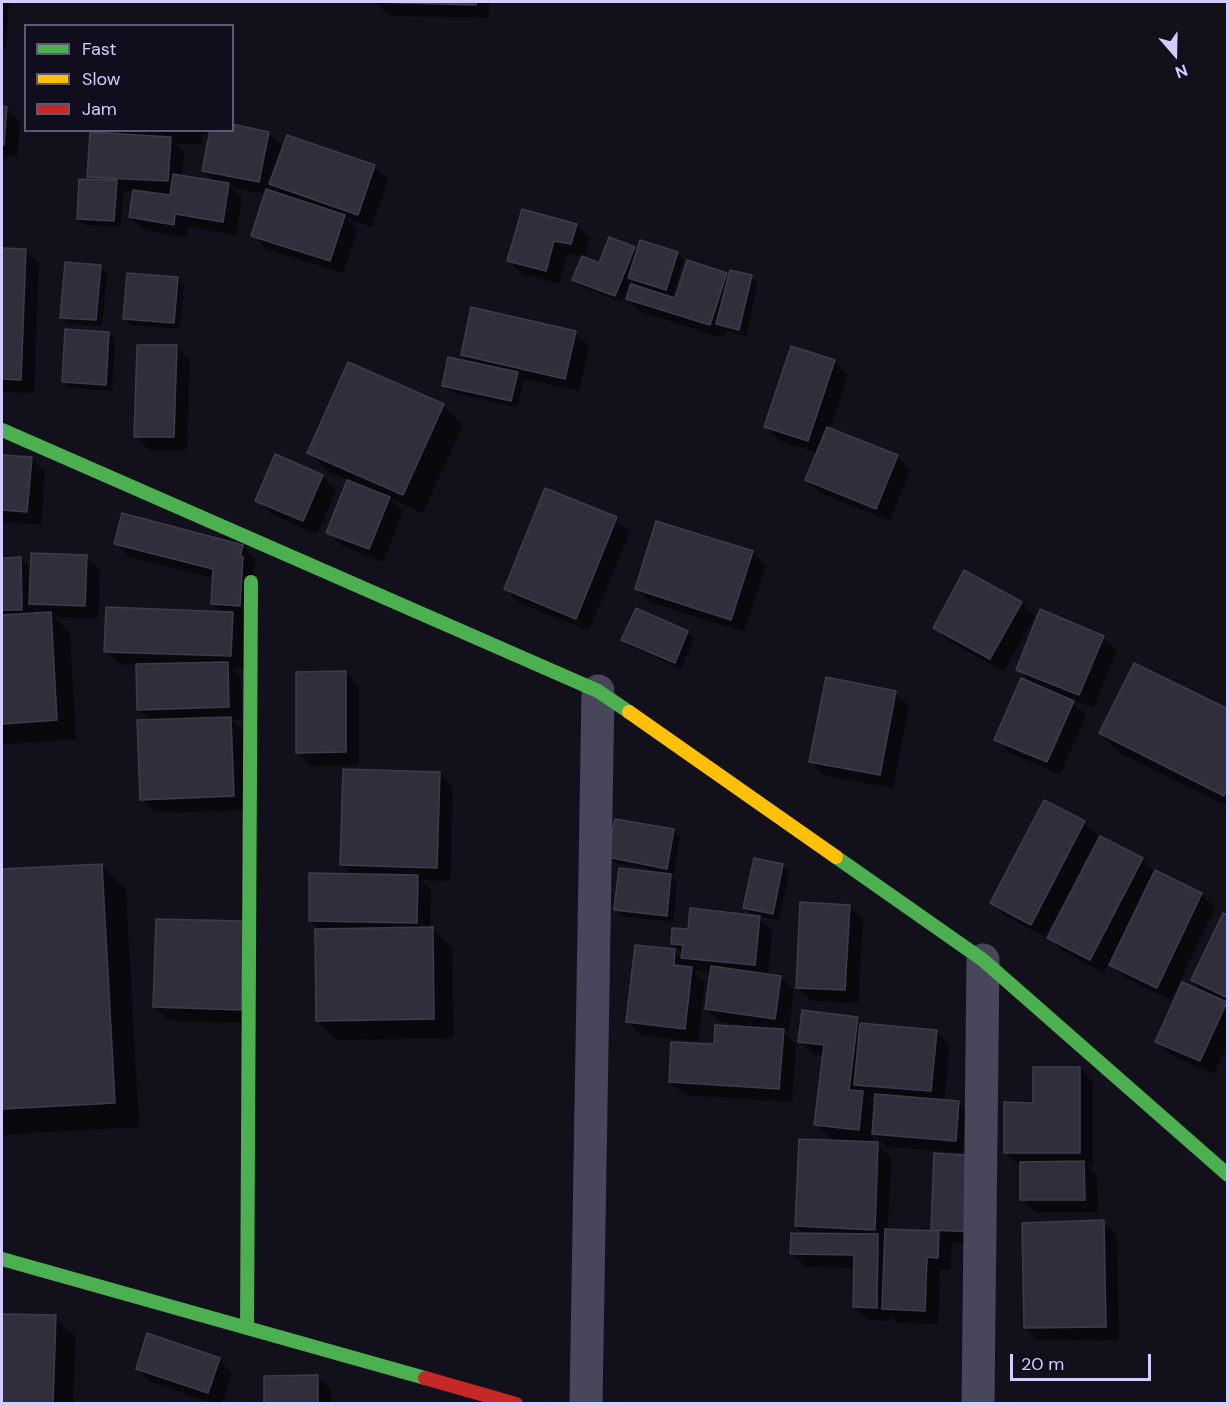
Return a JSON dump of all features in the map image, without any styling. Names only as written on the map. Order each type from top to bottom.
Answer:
[{"type":"street","points":[[2,430],[598,691],[983,960],[1227,1175]]},
{"type":"street","points":[[247,1328],[251,582]]},
{"type":"street","points":[[586,1404],[598,691]]},
{"type":"street","points":[[978,1404],[983,960]]},
{"type":"street","points":[[2,1259],[516,1404]]},
{"type":"building","points":[[374,2],[476,2],[476,5]]},
{"type":"building","points":[[2,106],[7,107],[4,145],[2,144]]},
{"type":"building","points":[[234,124],[269,132],[259,182],[202,171],[210,132],[234,132]]},
{"type":"building","points":[[90,132],[171,137],[168,181],[87,177]]},
{"type":"building","points":[[287,135],[375,165],[358,215],[269,184]]},
{"type":"building","points":[[173,174],[229,183],[223,222],[175,214],[174,225],[129,217],[133,190],[170,195]]},
{"type":"building","points":[[79,179],[117,180],[114,221],[77,219]]},
{"type":"building","points":[[266,189],[345,215],[330,261],[251,236]]},
{"type":"building","points":[[522,209],[577,224],[571,244],[554,241],[546,271],[507,261]]},
{"type":"building","points":[[609,237],[635,247],[615,296],[572,280],[582,256],[599,263]]},
{"type":"building","points":[[640,240],[678,252],[666,290],[628,278]]},
{"type":"building","points":[[2,248],[26,249],[21,380],[2,379]]},
{"type":"building","points":[[687,260],[727,273],[710,325],[626,299],[631,284],[675,298]]},
{"type":"building","points":[[65,262],[101,265],[96,320],[60,318]]},
{"type":"building","points":[[730,270],[752,275],[739,330],[716,324]]},
{"type":"building","points":[[127,273],[178,277],[174,323],[123,319]]},
{"type":"building","points":[[471,307],[576,331],[565,379],[461,355]]},
{"type":"building","points":[[65,329],[109,332],[106,385],[62,382]]},
{"type":"building","points":[[137,345],[177,345],[174,437],[134,437]]},
{"type":"building","points":[[791,346],[835,360],[808,441],[764,427]]},
{"type":"building","points":[[448,357],[518,372],[511,401],[442,386]]},
{"type":"building","points":[[348,362],[444,404],[403,495],[307,453]]},
{"type":"building","points":[[827,427],[898,455],[876,509],[805,480]]},
{"type":"building","points":[[275,454],[323,475],[303,521],[255,501]]},
{"type":"building","points":[[2,455],[32,457],[27,512],[2,510]]},
{"type":"building","points":[[347,480],[390,497],[369,549],[326,533]]},
{"type":"building","points":[[545,488],[617,517],[576,619],[504,589]]},
{"type":"building","points":[[122,513],[243,545],[240,557],[243,557],[240,606],[211,604],[213,569],[114,544]]},
{"type":"building","points":[[656,521],[753,551],[731,620],[635,589]]},
{"type":"building","points":[[31,553],[87,555],[85,606],[29,604]]},
{"type":"building","points":[[21,557],[22,610],[2,610],[2,558]]},
{"type":"building","points":[[964,570],[1022,602],[990,659],[933,628]]},
{"type":"building","points":[[106,607],[233,612],[231,656],[104,652]]},
{"type":"building","points":[[636,608],[688,631],[675,663],[621,640]]},
{"type":"building","points":[[1040,609],[1104,636],[1079,695],[1016,670]]},
{"type":"building","points":[[51,612],[57,720],[2,724],[2,615]]},
{"type":"building","points":[[228,662],[229,707],[137,710],[136,664]]},
{"type":"building","points":[[1134,663],[1228,709],[1228,788],[1224,796],[1099,733]]},
{"type":"building","points":[[346,671],[346,752],[296,753],[296,672]]},
{"type":"building","points":[[826,677],[896,691],[880,775],[809,762]]},
{"type":"building","points":[[1021,678],[1074,701],[1047,762],[994,740]]},
{"type":"building","points":[[231,717],[234,796],[140,800],[137,720]]},
{"type":"building","points":[[343,769],[440,772],[437,868],[340,865]]},
{"type":"building","points":[[1044,800],[1085,821],[1031,925],[990,903]]},
{"type":"building","points":[[615,819],[674,829],[667,869],[607,857]]},
{"type":"building","points":[[1100,836],[1143,858],[1090,960],[1047,938]]},
{"type":"building","points":[[754,858],[783,864],[773,914],[743,908]]},
{"type":"building","points":[[102,864],[115,1103],[2,1109],[2,869]]},
{"type":"building","points":[[619,868],[671,874],[667,916],[614,910]]},
{"type":"building","points":[[1155,870],[1202,893],[1157,988],[1109,965]]},
{"type":"building","points":[[309,873],[418,875],[417,923],[309,921]]},
{"type":"building","points":[[800,902],[850,905],[845,990],[796,988]]},
{"type":"building","points":[[690,908],[760,916],[755,965],[681,958],[683,945],[671,944],[672,928],[688,929]]},
{"type":"building","points":[[1223,913],[1228,915],[1228,998],[1191,980]]},
{"type":"building","points":[[156,919],[243,921],[241,1010],[153,1007]]},
{"type":"building","points":[[433,927],[434,1019],[316,1021],[315,929]]},
{"type":"building","points":[[635,945],[675,949],[674,965],[692,967],[685,1029],[626,1022]]},
{"type":"building","points":[[711,966],[781,976],[775,1019],[705,1009]]},
{"type":"building","points":[[1182,982],[1227,1002],[1200,1061],[1155,1042]]},
{"type":"building","points":[[802,1010],[858,1017],[849,1090],[863,1091],[859,1130],[814,1125],[824,1045],[798,1042]]},
{"type":"building","points":[[860,1023],[937,1030],[931,1091],[854,1085]]},
{"type":"building","points":[[715,1025],[784,1029],[779,1089],[669,1082],[671,1042],[714,1044]]},
{"type":"building","points":[[1033,1067],[1080,1067],[1080,1153],[1004,1153],[1004,1102],[1033,1103]]},
{"type":"building","points":[[875,1094],[959,1101],[956,1141],[872,1134]]},
{"type":"building","points":[[799,1139],[878,1142],[875,1230],[795,1226]]},
{"type":"building","points":[[934,1153],[977,1156],[974,1232],[931,1230]]},
{"type":"building","points":[[1084,1161],[1085,1200],[1020,1200],[1020,1162]]},
{"type":"building","points":[[1104,1220],[1106,1327],[1024,1328],[1022,1223]]},
{"type":"building","points":[[885,1229],[939,1231],[938,1258],[927,1257],[925,1311],[882,1309]]},
{"type":"building","points":[[791,1233],[878,1234],[877,1308],[853,1307],[854,1255],[790,1254]]},
{"type":"building","points":[[2,1314],[56,1315],[53,1404],[2,1404]]},
{"type":"building","points":[[147,1333],[220,1358],[208,1393],[136,1369]]},
{"type":"building","points":[[318,1375],[318,1404],[264,1404],[264,1376]]},
{"type":"traffic: fast","points":[[2,430],[598,691],[629,712]]},
{"type":"traffic: fast","points":[[247,1328],[251,582]]},
{"type":"traffic: fast","points":[[836,857],[983,960],[1228,1175]]},
{"type":"traffic: fast","points":[[2,1259],[425,1378]]},
{"type":"traffic: slow","points":[[629,712],[836,857]]},
{"type":"traffic: jam","points":[[425,1378],[516,1404]]}]
